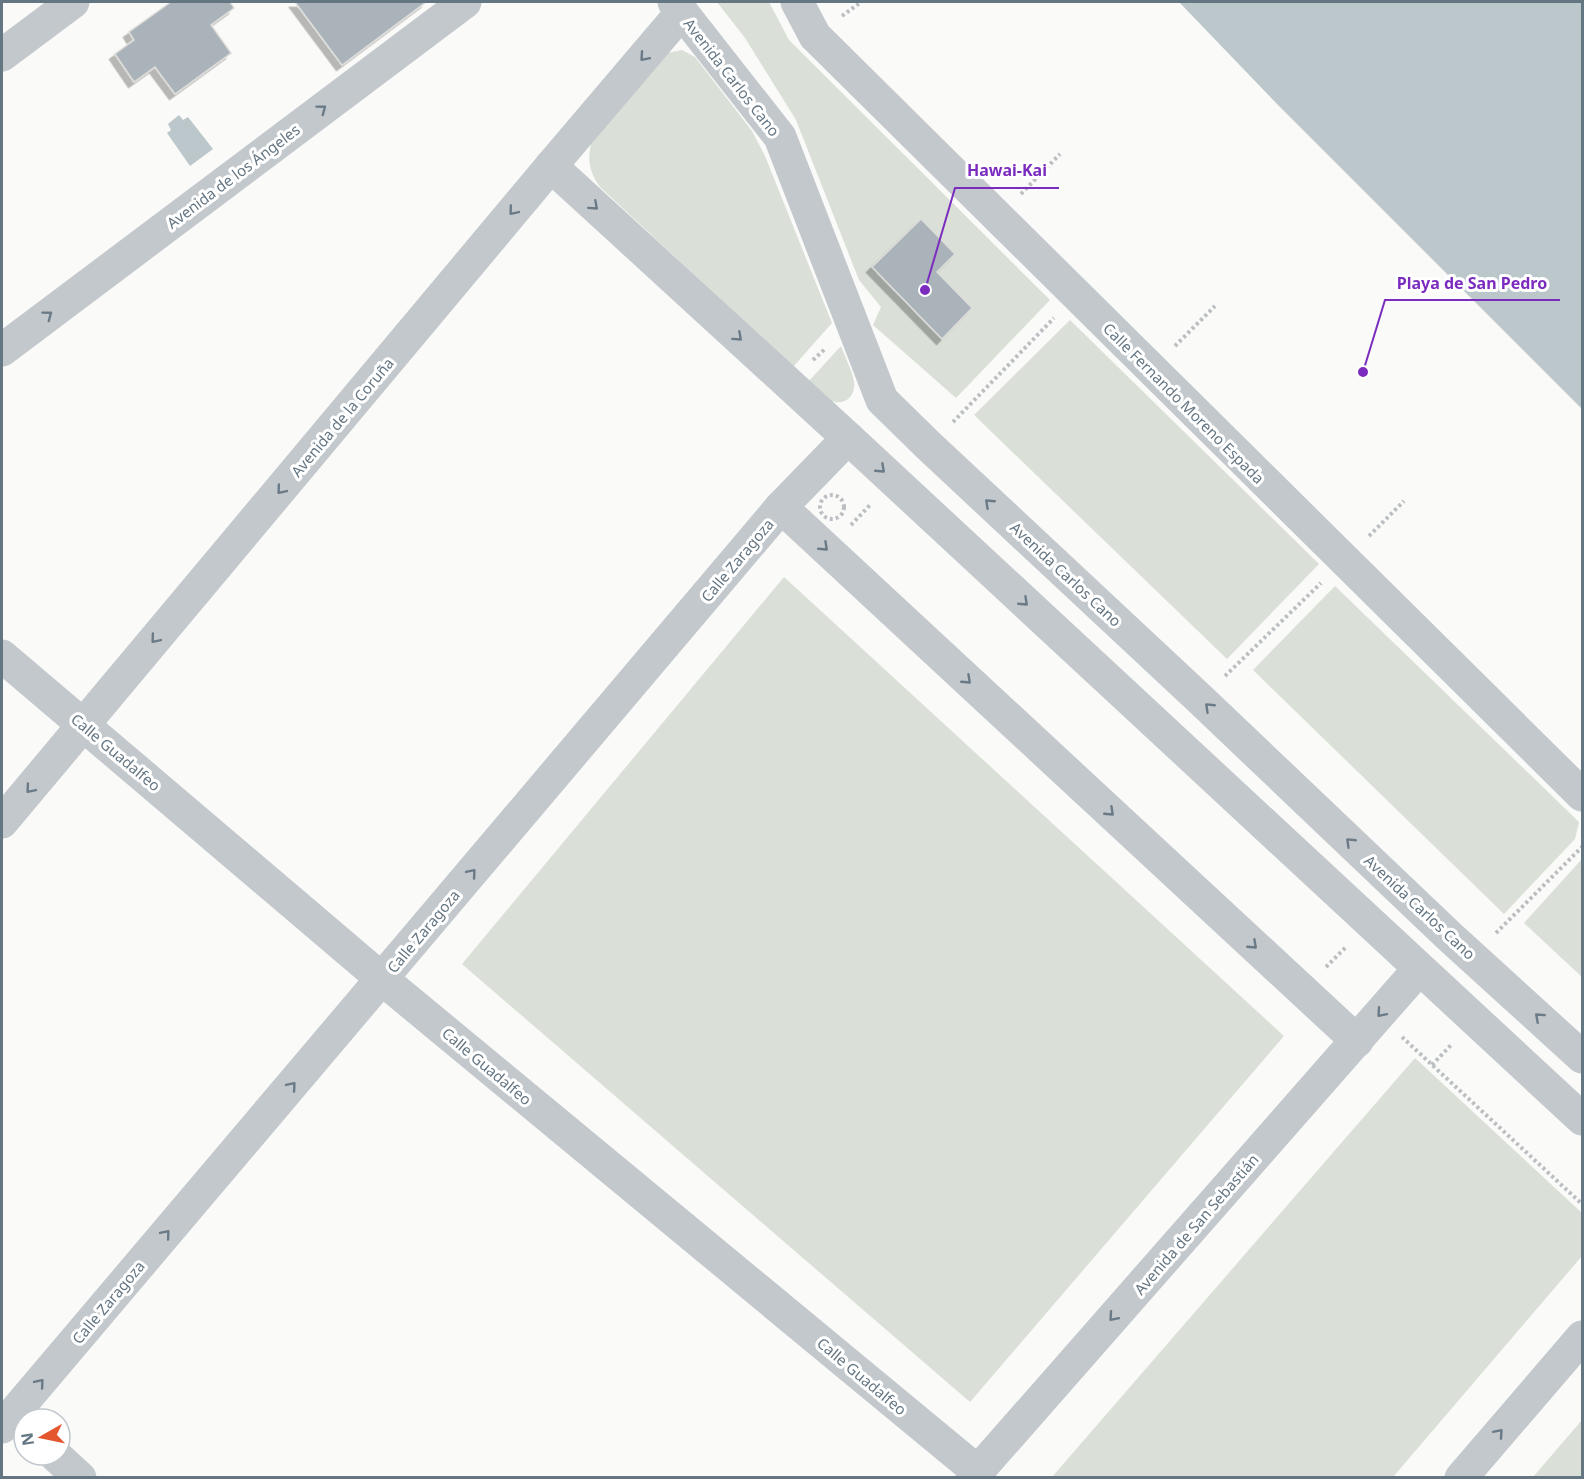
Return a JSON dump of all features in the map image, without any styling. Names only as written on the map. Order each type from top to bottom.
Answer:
[{"type":"street","points":[[2,55],[73,2]]},
{"type":"street","name":"Avenida de los Ángeles","points":[[2,350],[465,2]]},
{"type":"street","name":"Calle Fernando Moreno Espada","points":[[797,2],[815,36],[1582,795]]},
{"type":"street","name":"Avenida de la Coruña","points":[[2,822],[551,166],[678,7]]},
{"type":"street","name":"Avenida Carlos Cano","points":[[678,7],[780,137],[882,400],[1472,957],[1582,1057]]},
{"type":"street","points":[[551,166],[848,438],[1582,1119]]},
{"type":"street","name":"Calle Zaragoza","points":[[10,1420],[781,507],[848,438]]},
{"type":"street","points":[[781,507],[1357,1041]]},
{"type":"street","name":"Calle Guadalfeo","points":[[2,656],[382,979],[975,1474]]},
{"type":"street","name":"Avenida de San Sebastián","points":[[975,1474],[1419,969]]},
{"type":"street","points":[[1461,1478],[1582,1337]]},
{"type":"street","points":[[68,1467],[80,1478]]},
{"type":"path","points":[[929,446],[1076,296]]},
{"type":"path","points":[[790,385],[836,336],[854,328]]},
{"type":"path","points":[[851,525],[894,481]]},
{"type":"path","points":[[1201,700],[1404,501]]},
{"type":"path","points":[[1472,957],[1582,847]]},
{"type":"shaded area","points":[[717,2],[769,2],[789,40],[1050,300],[956,398],[873,325],[881,307],[859,280],[796,120],[745,38]]},
{"type":"shaded area","points":[[1179,2],[1582,2],[1582,409],[1277,104]]},
{"type":"shaded area","points":[[682,50],[695,57],[752,131],[765,156],[832,323],[793,367],[600,187],[592,172],[589,161],[591,144],[662,58],[667,53]]},
{"type":"shaded area","points":[[179,115],[183,120],[188,117],[213,149],[190,166],[167,133],[171,130],[168,124]]},
{"type":"shaded area","points":[[1070,320],[1319,564],[1227,659],[974,415]]},
{"type":"shaded area","points":[[841,346],[852,373],[854,387],[848,399],[837,402],[826,398],[808,382]]},
{"type":"shaded area","points":[[784,577],[1284,1036],[970,1402],[462,964]]},
{"type":"shaded area","points":[[1335,586],[1579,822],[1575,839],[1504,914],[1253,670]]},
{"type":"shaded area","points":[[1582,859],[1582,977],[1524,923]]},
{"type":"shaded area","points":[[1415,1058],[1582,1213],[1582,1256],[1393,1477],[1052,1477]]},
{"type":"shaded area","points":[[1582,1420],[1582,1477],[1533,1477]]},
{"type":"building","points":[[171,2],[230,2],[234,8],[211,25],[231,53],[175,94],[155,67],[134,82],[115,54],[134,40],[129,32]]},
{"type":"building","points":[[295,2],[426,2],[342,65]]},
{"type":"building","points":[[921,219],[955,254],[937,272],[972,308],[942,339],[872,267]]},
{"type":"place","name":"Hawai-Kai","points":[[925,290]]},
{"type":"place","name":"Playa de San Pedro","points":[[1363,372]]}]
